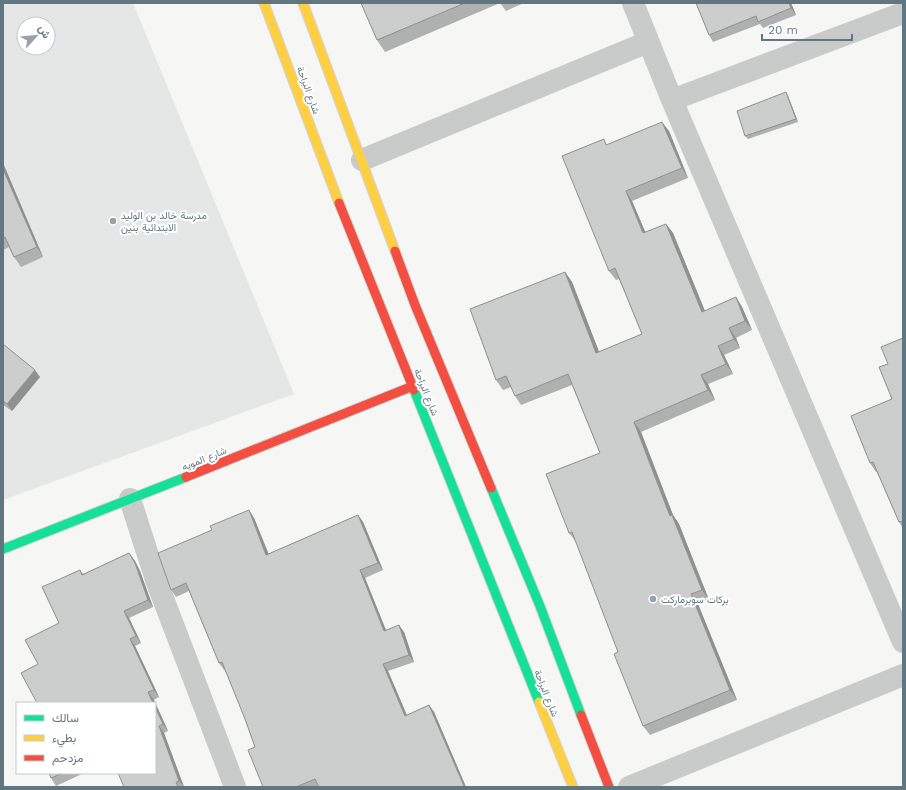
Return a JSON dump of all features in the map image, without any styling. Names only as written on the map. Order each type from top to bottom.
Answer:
[{"type":"street","name":"شارع البراحة","points":[[264,3],[353,239],[573,787]]},
{"type":"street","points":[[303,3],[415,305],[540,606],[609,787]]},
{"type":"street","points":[[633,3],[672,100],[903,642]]},
{"type":"street","points":[[672,100],[903,13]]},
{"type":"street","points":[[362,160],[648,42]]},
{"type":"street","name":"شارع المويه","points":[[3,549],[413,386]]},
{"type":"street","points":[[130,499],[156,580],[235,787]]},
{"type":"street","points":[[629,787],[903,675]]},
{"type":"shaded area","name":"مدرسة خالد بن الوليد الابتدائية بنين","points":[[3,3],[133,3],[294,394],[3,500]]},
{"type":"building","points":[[361,3],[465,3],[377,40]]},
{"type":"building","points":[[696,3],[789,3],[791,8],[758,22],[756,16],[709,35]]},
{"type":"building","points":[[786,92],[796,119],[745,136],[737,111]]},
{"type":"building","points":[[662,122],[682,168],[626,191],[643,233],[666,224],[702,312],[736,297],[745,321],[729,328],[734,339],[718,346],[726,364],[701,375],[708,390],[634,422],[670,516],[672,515],[702,590],[691,594],[730,690],[643,726],[614,654],[618,652],[572,532],[569,533],[546,474],[600,453],[568,374],[515,396],[506,376],[496,380],[470,309],[565,272],[596,353],[642,334],[615,268],[609,271],[562,156],[604,139],[606,145]]},
{"type":"building","points":[[3,169],[37,247],[14,257],[5,237],[3,238]]},
{"type":"building","points":[[903,338],[903,521],[899,522],[873,462],[870,463],[851,416],[892,399],[879,367],[888,364],[881,347]]},
{"type":"building","points":[[3,344],[35,370],[7,404],[3,401]]},
{"type":"building","points":[[249,510],[266,555],[358,515],[378,563],[360,570],[384,631],[399,625],[409,655],[383,664],[405,716],[429,705],[464,786],[319,787],[315,779],[296,787],[263,787],[248,750],[255,747],[222,662],[219,663],[186,583],[171,590],[158,553],[212,530],[210,526]]},
{"type":"building","points":[[129,553],[135,563],[148,600],[124,611],[136,636],[130,639],[154,690],[148,692],[153,702],[36,702],[21,673],[38,664],[25,640],[59,623],[42,587],[80,570],[82,575]]},
{"type":"building","points":[[156,709],[163,724],[159,726],[179,781],[176,782],[178,787],[124,787],[118,774],[156,774]]},
{"type":"building","points":[[49,774],[61,774],[51,778]]},
{"type":"traffic: fast","points":[[414,390],[539,702]]},
{"type":"traffic: fast","points":[[3,549],[186,477]]},
{"type":"traffic: fast","points":[[491,488],[540,606],[581,715]]},
{"type":"traffic: slow","points":[[264,3],[339,203]]},
{"type":"traffic: slow","points":[[303,3],[395,251]]},
{"type":"traffic: slow","points":[[539,702],[573,787]]},
{"type":"traffic: jam","points":[[339,203],[414,390]]},
{"type":"traffic: jam","points":[[395,251],[415,305],[491,488]]},
{"type":"traffic: jam","points":[[186,477],[413,386]]},
{"type":"traffic: jam","points":[[581,715],[609,787]]},
{"type":"place","name":"مدرسة خالد بن الوليد الابتدائية بنين","points":[[113,221]]},
{"type":"place","name":"بركات سوبرماركت","points":[[653,599]]}]
